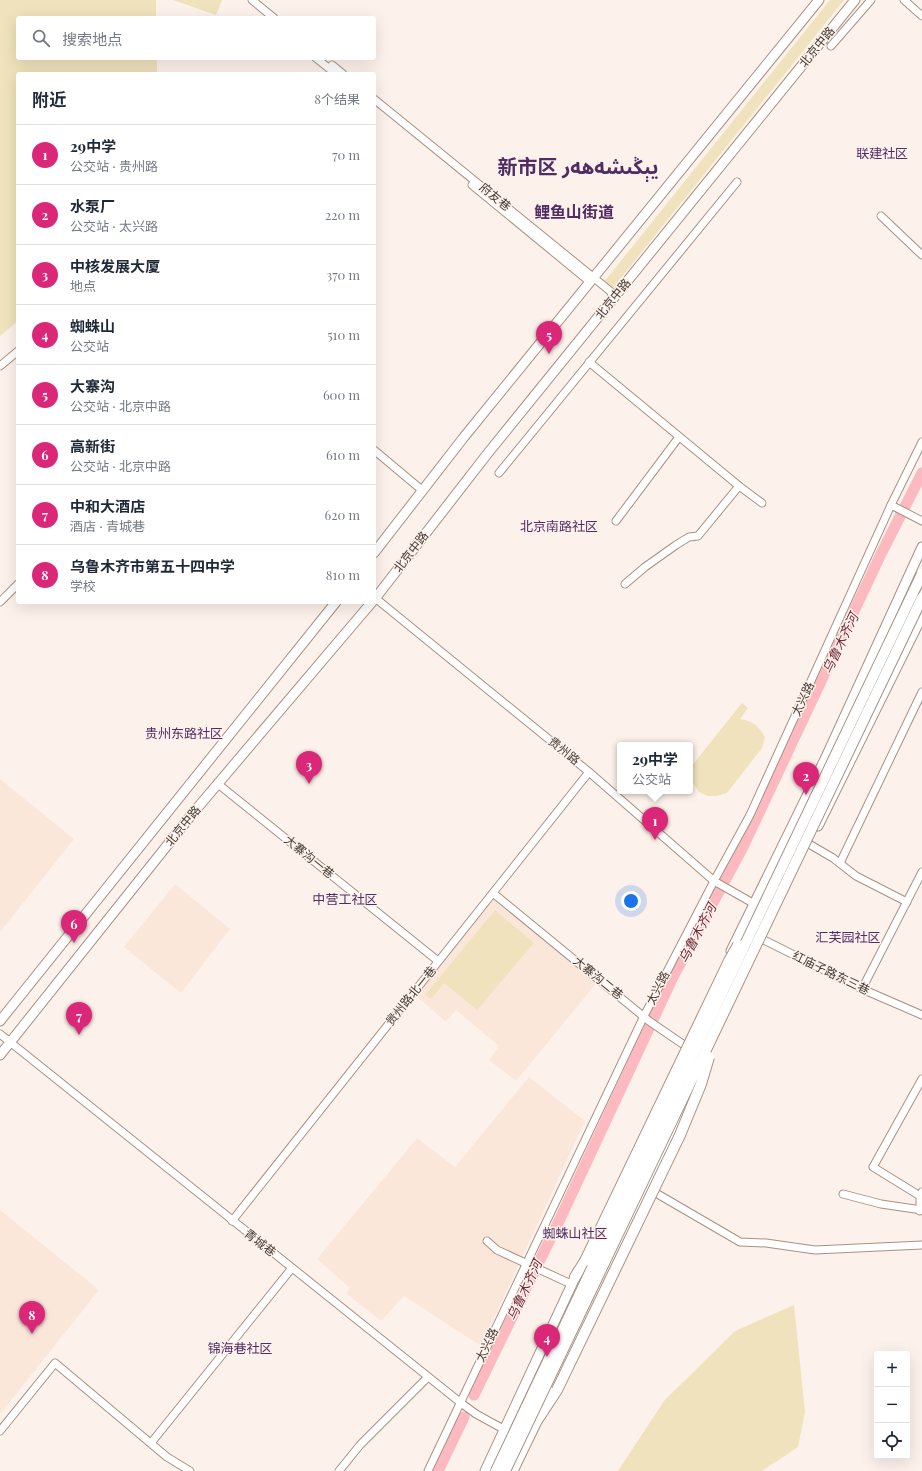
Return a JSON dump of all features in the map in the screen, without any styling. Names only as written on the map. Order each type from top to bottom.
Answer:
[{"type":"highway","points":[[496,1471],[746,930],[922,574]]},
{"type":"highway","points":[[505,1471],[718,1027],[771,911],[922,598]]},
{"type":"highway","points":[[573,1281],[585,1261],[729,961],[746,930]]},
{"type":"highway","points":[[538,1419],[557,1390],[680,1135],[701,1084],[718,1027]]},
{"type":"main road","points":[[376,551],[422,491],[592,279],[819,0]]},
{"type":"main road","name":"北京中路","points":[[376,596],[488,453],[855,0]]},
{"type":"main road","points":[[485,1471],[573,1281],[685,1046],[746,930],[754,903],[826,757],[922,547]]},
{"type":"main road","name":"北京中路","points":[[0,1021],[334,604]]},
{"type":"main road","name":"北京中路","points":[[0,1055],[218,784],[370,604]]},
{"type":"main road","points":[[513,1471],[671,1140],[706,1058],[749,970],[762,939],[922,616]]},
{"type":"street","points":[[245,0],[265,16]]},
{"type":"street","points":[[252,0],[272,16]]},
{"type":"street","points":[[831,46],[871,0]]},
{"type":"street","points":[[904,0],[922,16]]},
{"type":"street","points":[[318,60],[334,72]]},
{"type":"street","points":[[326,60],[340,72]]},
{"type":"street","name":"府友巷","points":[[376,101],[592,279]]},
{"type":"street","name":"府友巷","points":[[376,107],[592,279],[610,291],[614,298]]},
{"type":"street","points":[[499,472],[737,182]]},
{"type":"street","points":[[881,216],[922,255]]},
{"type":"street","points":[[0,366],[16,353]]},
{"type":"street","points":[[589,362],[762,504]]},
{"type":"street","points":[[616,521],[679,437]]},
{"type":"street","name":"太兴路","points":[[428,1471],[646,1018],[750,815],[922,442]]},
{"type":"street","points":[[376,452],[422,491]]},
{"type":"street","points":[[625,584],[645,567],[676,545],[689,537],[698,536],[739,486]]},
{"type":"street","points":[[893,506],[922,521]]},
{"type":"street","points":[[0,602],[16,586]]},
{"type":"street","name":"贵州路","points":[[376,601],[589,772],[715,882],[774,914]]},
{"type":"street","points":[[840,863],[922,692]]},
{"type":"street","name":"贵州路北一巷","points":[[232,1220],[589,772]]},
{"type":"street","name":"大寨沟一巷","points":[[218,784],[438,961]]},
{"type":"street","points":[[809,844],[840,863],[856,876],[907,902]]},
{"type":"street","points":[[862,989],[922,872]]},
{"type":"street","name":"大寨沟二巷","points":[[493,893],[646,1018],[685,1046],[706,1058]]},
{"type":"street","name":"红庙子路东三巷","points":[[746,930],[862,989],[922,1015]]},
{"type":"street","name":"青城巷","points":[[0,1034],[461,1403],[476,1414],[527,1441]]},
{"type":"street","points":[[843,1194],[881,1204],[921,1211],[921,1194],[873,1167],[922,1079]]},
{"type":"street","points":[[648,1189],[740,1242],[766,1243],[815,1250],[922,1245]]},
{"type":"street","points":[[487,1241],[497,1250],[540,1269],[573,1281]]},
{"type":"street","points":[[151,1443],[292,1268]]},
{"type":"street","points":[[0,1431],[55,1363],[167,1457],[190,1471]]},
{"type":"street","points":[[338,1471],[360,1444],[428,1377]]},
{"type":"shaded area","points":[[0,0],[156,0],[156,16],[16,16],[16,60],[157,60],[157,72],[16,72],[16,323],[0,336]]},
{"type":"shaded area","points":[[173,0],[222,0],[216,15]]},
{"type":"shaded area","points":[[830,0],[844,0],[612,289],[604,282]]},
{"type":"shaded area","points":[[742,703],[748,708],[740,719],[755,724],[765,737],[762,748],[727,793],[717,796],[708,796],[699,792],[693,783],[693,764]]},
{"type":"shaded area","points":[[0,779],[74,839],[0,932]]},
{"type":"shaded area","points":[[175,884],[230,929],[181,993],[124,947]]},
{"type":"shaded area","points":[[493,893],[599,980],[516,1081],[489,1060],[499,1046],[456,1010],[446,1022],[413,993]]},
{"type":"shaded area","points":[[495,910],[534,943],[477,1010],[444,983],[431,999],[425,995]]},
{"type":"shaded area","points":[[529,1077],[585,1121],[481,1346],[404,1296],[381,1321],[346,1293],[350,1288],[317,1259],[417,1138],[455,1167]]},
{"type":"shaded area","points":[[0,1210],[99,1290],[0,1414]]},
{"type":"shaded area","points":[[794,1305],[805,1412],[798,1447],[762,1471],[618,1471],[664,1401],[735,1331]]},
{"type":"waterway","name":"乌鲁木齐河","points":[[474,1395],[559,1221],[673,977],[742,849],[880,556],[922,473]]},
{"type":"waterway","name":"乌鲁木齐河","points":[[438,1471],[464,1417]]},
{"type":"place","name":"大寨沟","points":[[549,354]]},
{"type":"place","name":"中核发展大厦","points":[[309,784]]},
{"type":"place","name":"水泵厂","points":[[806,795]]},
{"type":"place","name":"29中学","points":[[655,840]]},
{"type":"place","name":"高新街","points":[[74,943]]},
{"type":"place","name":"中和大酒店","points":[[79,1035]]},
{"type":"place","name":"乌鲁木齐市第五十四中学","points":[[32,1334]]},
{"type":"place","name":"蜘蛛山","points":[[547,1357]]},
{"type":"district","name":"联建社区","points":[[882,153]]},
{"type":"district","name":"新市区 يېڭىشەھەر","points":[[578,167]]},
{"type":"district","name":"鲤鱼山街道","points":[[574,212]]},
{"type":"district","name":"北京南路社区","points":[[559,526]]},
{"type":"district","name":"贵州东路社区","points":[[184,733]]},
{"type":"district","name":"中营工社区","points":[[345,899]]},
{"type":"district","name":"汇芙园社区","points":[[848,937]]},
{"type":"district","name":"蜘蛛山社区","points":[[575,1233]]},
{"type":"district","name":"锦海巷社区","points":[[240,1348]]}]
